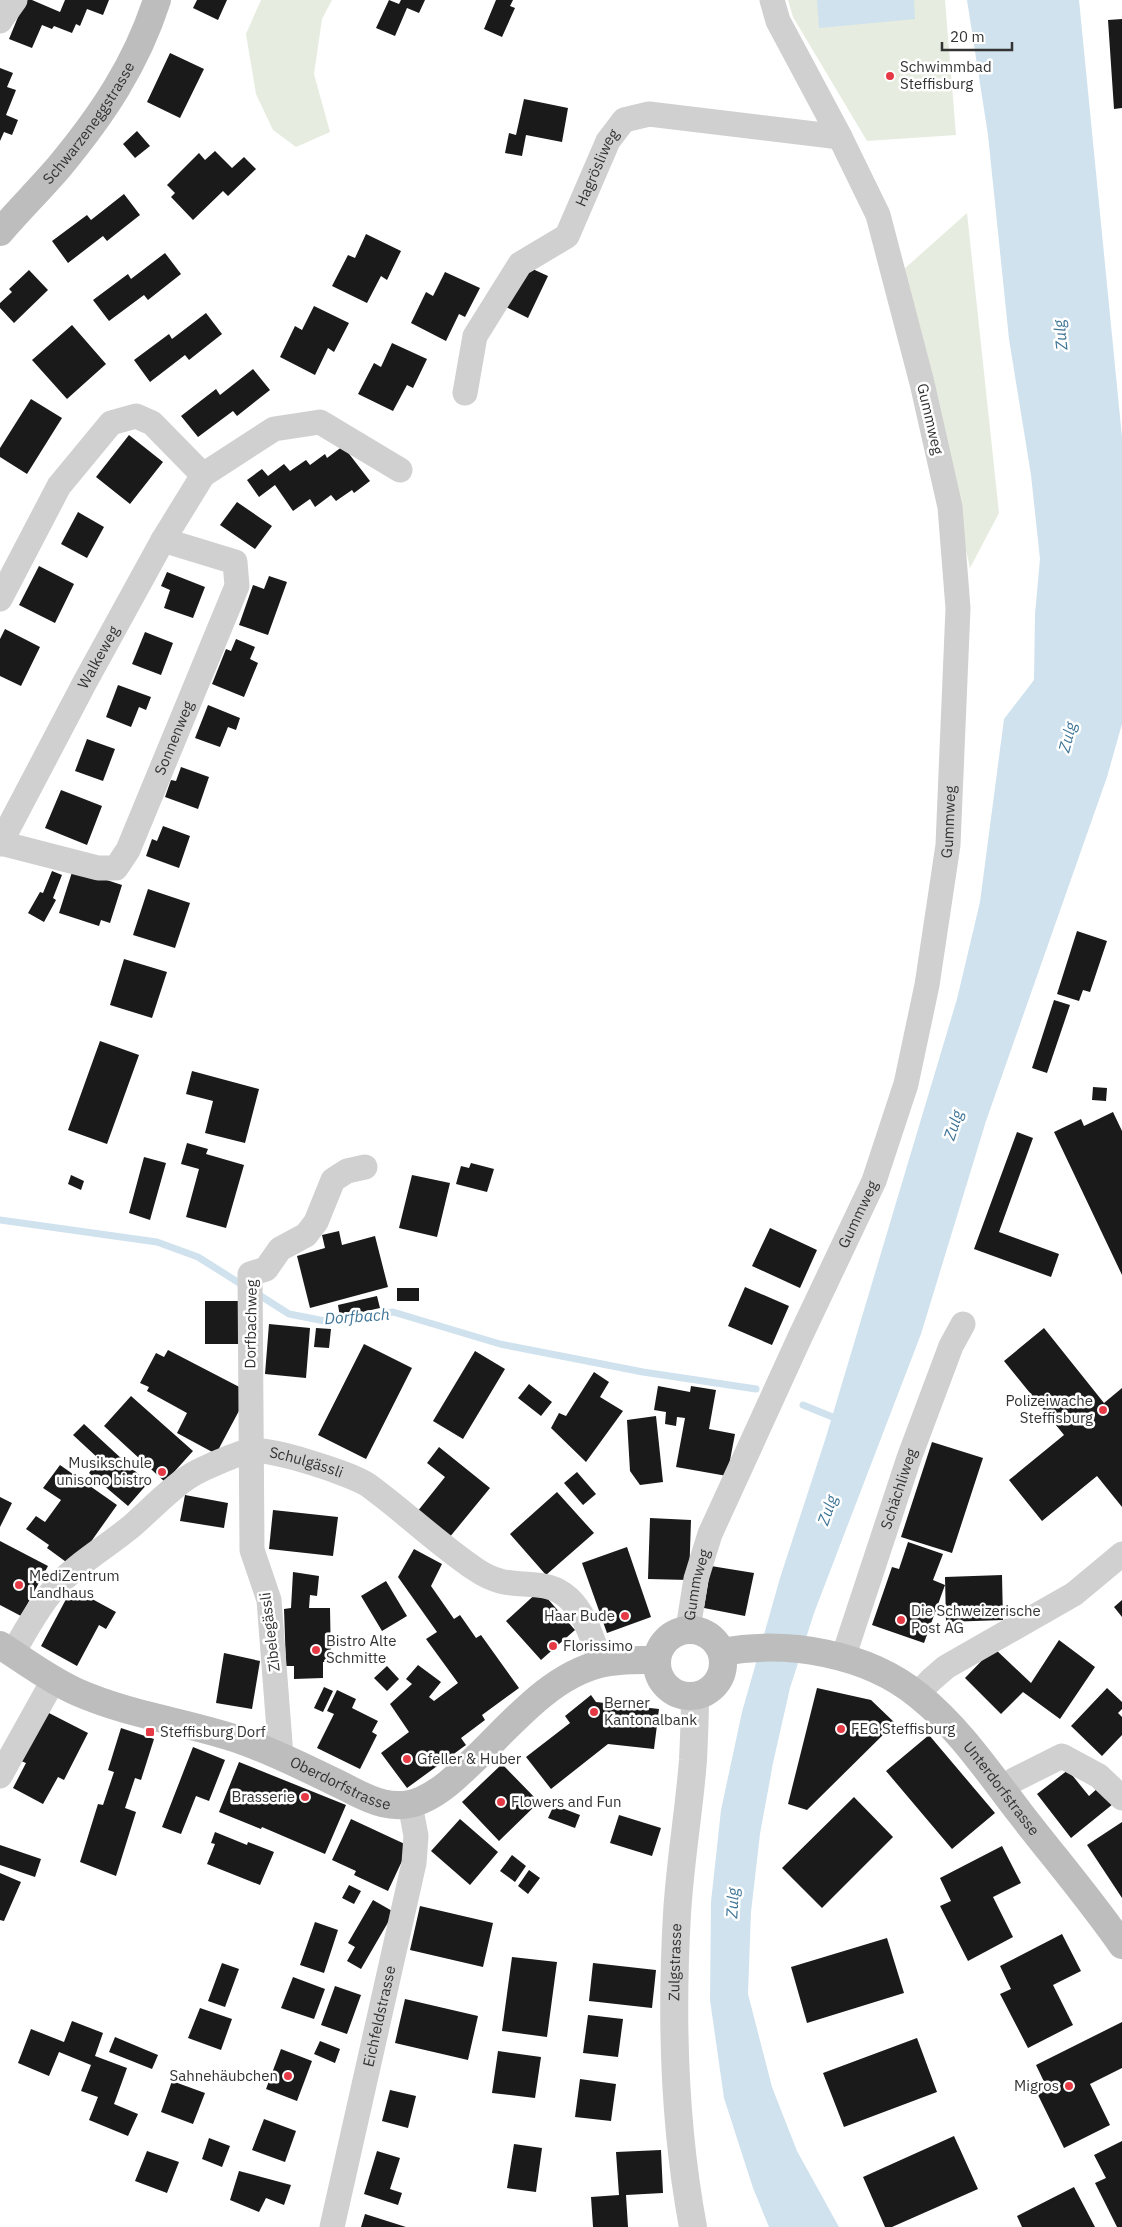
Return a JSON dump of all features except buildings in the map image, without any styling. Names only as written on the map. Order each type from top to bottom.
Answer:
[{"type":"main road","name":"Schwarzeneggstrasse","points":[[0,232],[63,161],[119,86],[145,36],[157,0]]},
{"type":"main road","points":[[688,1629],[704,1632],[718,1644],[722,1652],[723,1668],[721,1676],[710,1689],[695,1696],[687,1696],[670,1690],[660,1677],[657,1660],[663,1642],[670,1636],[688,1629]]},
{"type":"main road","name":"Unterdorfstrasse","points":[[722,1652],[756,1647],[790,1648],[835,1656],[892,1678],[918,1694],[966,1744],[1122,1945]]},
{"type":"main road","name":"Oberdorfstrasse","points":[[7,1649],[75,1692],[98,1701],[240,1740],[281,1756],[381,1804],[391,1806],[410,1804],[440,1790],[456,1778],[523,1713],[549,1691],[574,1674],[601,1664],[626,1660],[657,1660]]},
{"type":"street","points":[[0,21],[15,0]]},
{"type":"street","name":"Gummweg","points":[[688,1629],[696,1579],[710,1534],[877,1172],[908,1075],[927,985],[948,845],[958,608],[950,507],[922,383],[878,215],[840,137],[778,22],[772,0]]},
{"type":"street","name":"Hagrösliweg","points":[[465,393],[475,336],[520,264],[567,236],[608,141],[624,120],[649,114],[840,137]]},
{"type":"street","points":[[0,599],[59,486],[111,423],[136,416],[152,423],[203,475]]},
{"type":"street","name":"Walkeweg","points":[[0,844],[85,682],[163,540],[203,475],[274,429],[320,422],[400,470]]},
{"type":"street","name":"Sonnenweg","points":[[0,844],[98,868],[116,868],[128,850],[237,586],[235,562],[163,540]]},
{"type":"street","name":"Dorfbachweg","points":[[250,1450],[250,1274],[266,1269],[280,1250],[306,1235],[316,1222],[333,1180],[347,1171],[365,1167]]},
{"type":"street","name":"Schächliweg","points":[[835,1656],[951,1346],[963,1324]]},
{"type":"street","name":"Schulgässli","points":[[7,1649],[53,1590],[73,1571],[131,1527],[190,1476],[250,1450],[292,1455],[367,1484],[424,1531],[477,1570],[498,1581],[544,1586],[559,1591],[569,1598],[587,1623],[601,1664]]},
{"type":"street","name":"Zibelegässli","points":[[250,1450],[252,1550],[269,1600],[281,1756]]},
{"type":"street","points":[[918,1694],[946,1667],[1074,1594],[1122,1554]]},
{"type":"street","points":[[0,1776],[54,1679]]},
{"type":"street","name":"Zulgstrasse","points":[[693,2227],[681,2140],[674,2017],[677,1914],[681,1860],[693,1761],[695,1696]]},
{"type":"street","points":[[1002,1789],[1014,1780],[1062,1756],[1099,1776],[1122,1798]]},
{"type":"street","name":"Eichfeldstrasse","points":[[332,2227],[414,1863],[416,1836],[410,1804]]},
{"type":"shaded area","points":[[261,0],[332,0],[322,19],[314,74],[330,132],[296,147],[273,130],[256,94],[246,34]]},
{"type":"shaded area","name":"Schwimmbad Steffisburg","points":[[788,0],[945,0],[956,135],[867,141],[793,17]]},
{"type":"shaded area","points":[[967,213],[999,513],[970,568],[903,270]]},
{"type":"water","points":[[817,0],[914,0],[915,19],[819,28]]},
{"type":"water","name":"Zulg","points":[[967,0],[1079,0],[1122,437],[1122,724],[1107,777],[986,1121],[921,1334],[814,1613],[790,1688],[773,1763],[760,1834],[751,1912],[748,1994],[772,2087],[797,2151],[839,2227],[769,2227],[753,2188],[724,2098],[710,2000],[711,1902],[721,1810],[742,1712],[780,1578],[826,1437],[957,999],[980,902],[1004,719],[1034,680],[1035,614],[1040,559],[1031,475],[1009,339],[988,135]]},
{"type":"waterway","name":"Dorfbach","points":[[0,1220],[157,1242],[198,1257],[244,1286]]},
{"type":"waterway","name":"Dorfbach","points":[[256,1293],[289,1314],[325,1321],[393,1312],[500,1344],[643,1372],[756,1389]]},
{"type":"waterway","name":"Dorfbach","points":[[803,1405],[840,1420]]},
{"type":"place","name":"Schwimmbad Steffisburg","points":[[890,76]]},
{"type":"place","name":"Polizeiwache Steffisburg","points":[[1103,1410]]},
{"type":"place","name":"Musikschule unisono bistro","points":[[162,1472]]},
{"type":"place","name":"MediZentrum Landhaus","points":[[19,1585]]},
{"type":"place","name":"Haar Bude","points":[[625,1616]]},
{"type":"place","name":"Die Schweizerische Post AG","points":[[901,1620]]},
{"type":"place","name":"Florissimo","points":[[553,1646]]},
{"type":"place","name":"Bistro Alte Schmitte","points":[[316,1650]]},
{"type":"place","name":"Berner Kantonalbank","points":[[594,1712]]},
{"type":"place","name":"FEG Steffisburg","points":[[841,1729]]},
{"type":"place","name":"Steffisburg Dorf","points":[[150,1732]]},
{"type":"place","name":"Gfeller & Huber","points":[[407,1759]]},
{"type":"place","name":"Brasserie","points":[[305,1797]]},
{"type":"place","name":"Flowers and Fun","points":[[501,1802]]},
{"type":"place","name":"Sahnehäubchen","points":[[288,2076]]},
{"type":"place","name":"Migros","points":[[1069,2086]]}]
